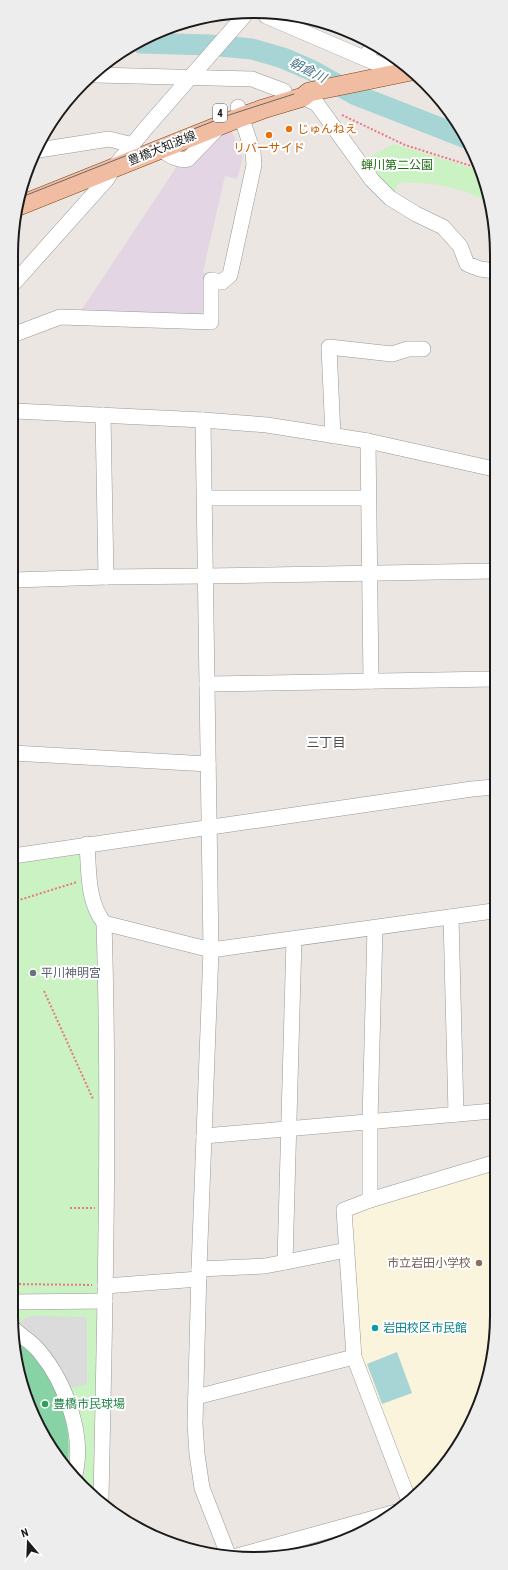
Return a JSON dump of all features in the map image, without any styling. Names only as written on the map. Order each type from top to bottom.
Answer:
[{"type":"main road","name":"豊橋大知波線","points":[[24,204],[222,124],[239,112],[263,108],[306,95],[405,75]]},
{"type":"main road","name":"豊橋大知波線","points":[[28,188],[133,145],[239,112],[284,91],[300,89],[306,95]]},
{"type":"street","points":[[18,279],[107,179],[114,167],[145,129],[241,19]]},
{"type":"street","points":[[274,19],[405,75]]},
{"type":"street","points":[[364,57],[371,49]]},
{"type":"street","points":[[100,75],[191,76],[252,80],[284,91]]},
{"type":"street","points":[[306,95],[317,104],[372,180],[390,198],[416,214],[443,227],[460,246],[467,264],[490,270]]},
{"type":"street","points":[[18,333],[60,318],[210,322],[211,280],[222,282],[230,275],[254,165],[253,152],[239,112]]},
{"type":"street","points":[[42,149],[109,139],[133,145]]},
{"type":"street","points":[[333,436],[329,347],[392,354],[408,349],[423,349]]},
{"type":"street","points":[[18,411],[103,414],[267,425],[368,441],[490,468]]},
{"type":"street","points":[[103,414],[106,577]]},
{"type":"street","points":[[204,420],[211,950],[195,1424],[197,1454],[202,1488],[227,1550]]},
{"type":"street","points":[[368,441],[371,681]]},
{"type":"street","points":[[205,498],[368,498]]},
{"type":"street","points":[[18,580],[106,577],[490,571]]},
{"type":"street","points":[[207,684],[490,680]]},
{"type":"street","points":[[18,753],[208,764]]},
{"type":"street","points":[[18,855],[209,826],[490,787]]},
{"type":"street","points":[[87,844],[90,889],[99,916],[104,923],[106,994],[107,1117],[105,1301],[100,1495]]},
{"type":"street","points":[[104,923],[211,950],[490,911]]},
{"type":"street","points":[[451,917],[456,1114]]},
{"type":"street","points":[[370,1200],[370,1121],[375,928]]},
{"type":"street","points":[[285,1262],[294,939]]},
{"type":"street","points":[[204,1136],[490,1111]]},
{"type":"street","points":[[407,1496],[354,1357],[344,1210],[370,1200],[490,1164]]},
{"type":"street","points":[[105,1286],[265,1266],[347,1250]]},
{"type":"street","points":[[18,1302],[105,1301]]},
{"type":"street","points":[[19,1333],[30,1341],[44,1357],[55,1373],[67,1399],[76,1438],[77,1458],[75,1470]]},
{"type":"street","points":[[196,1397],[354,1357]]},
{"type":"street","points":[[258,1552],[332,1537],[364,1524]]},
{"type":"path","points":[[405,75],[414,80]]},
{"type":"path","points":[[338,113],[405,145],[473,166]]},
{"type":"path","points":[[18,900],[89,878]]},
{"type":"path","points":[[44,991],[99,1112],[107,1117]]},
{"type":"path","points":[[70,1208],[106,1208]]},
{"type":"path","points":[[18,1284],[105,1286]]},
{"type":"shaded area","points":[[231,129],[243,158],[237,179],[225,176],[203,272],[207,274],[208,277],[205,315],[79,314],[177,166],[184,169],[219,133]]},
{"type":"shaded area","points":[[490,1169],[490,1316],[488,1347],[482,1377],[466,1420],[450,1447],[431,1472],[410,1493],[357,1353],[350,1212]]},
{"type":"shaded area","points":[[29,1316],[87,1317],[87,1384],[69,1388],[19,1326],[18,1323]]},
{"type":"green space","name":"蝉川第二公園","points":[[394,144],[474,168],[484,201],[458,189],[422,183],[398,183],[393,197],[364,160]]},
{"type":"green space","points":[[87,844],[99,916],[101,1495],[87,1483],[67,1460],[42,1420],[26,1377],[20,1347],[18,1316],[18,855]]},
{"type":"green space","name":"豊橋市民球場","points":[[20,1344],[29,1350],[35,1357],[55,1389],[64,1414],[67,1428],[68,1461],[42,1420],[26,1377]]},
{"type":"water","points":[[397,1352],[412,1393],[382,1404],[367,1364]]},
{"type":"waterway","name":"朝倉川","points":[[148,43],[209,45],[252,49],[283,58],[311,70],[356,95],[457,135]]},
{"type":"tram line","points":[[26,195],[229,115],[294,94]]},
{"type":"place","name":"じゅんねえ","points":[[289,129]]},
{"type":"place","name":"リバーサイド","points":[[269,135]]},
{"type":"place","name":"平川神明宮","points":[[33,973]]},
{"type":"place","name":"市立岩田小学校","points":[[479,1263]]},
{"type":"place","name":"岩田校区市民館","points":[[375,1328]]},
{"type":"place","name":"豊橋市民球場","points":[[45,1404]]},
{"type":"district","name":"三丁目","points":[[326,742]]}]
